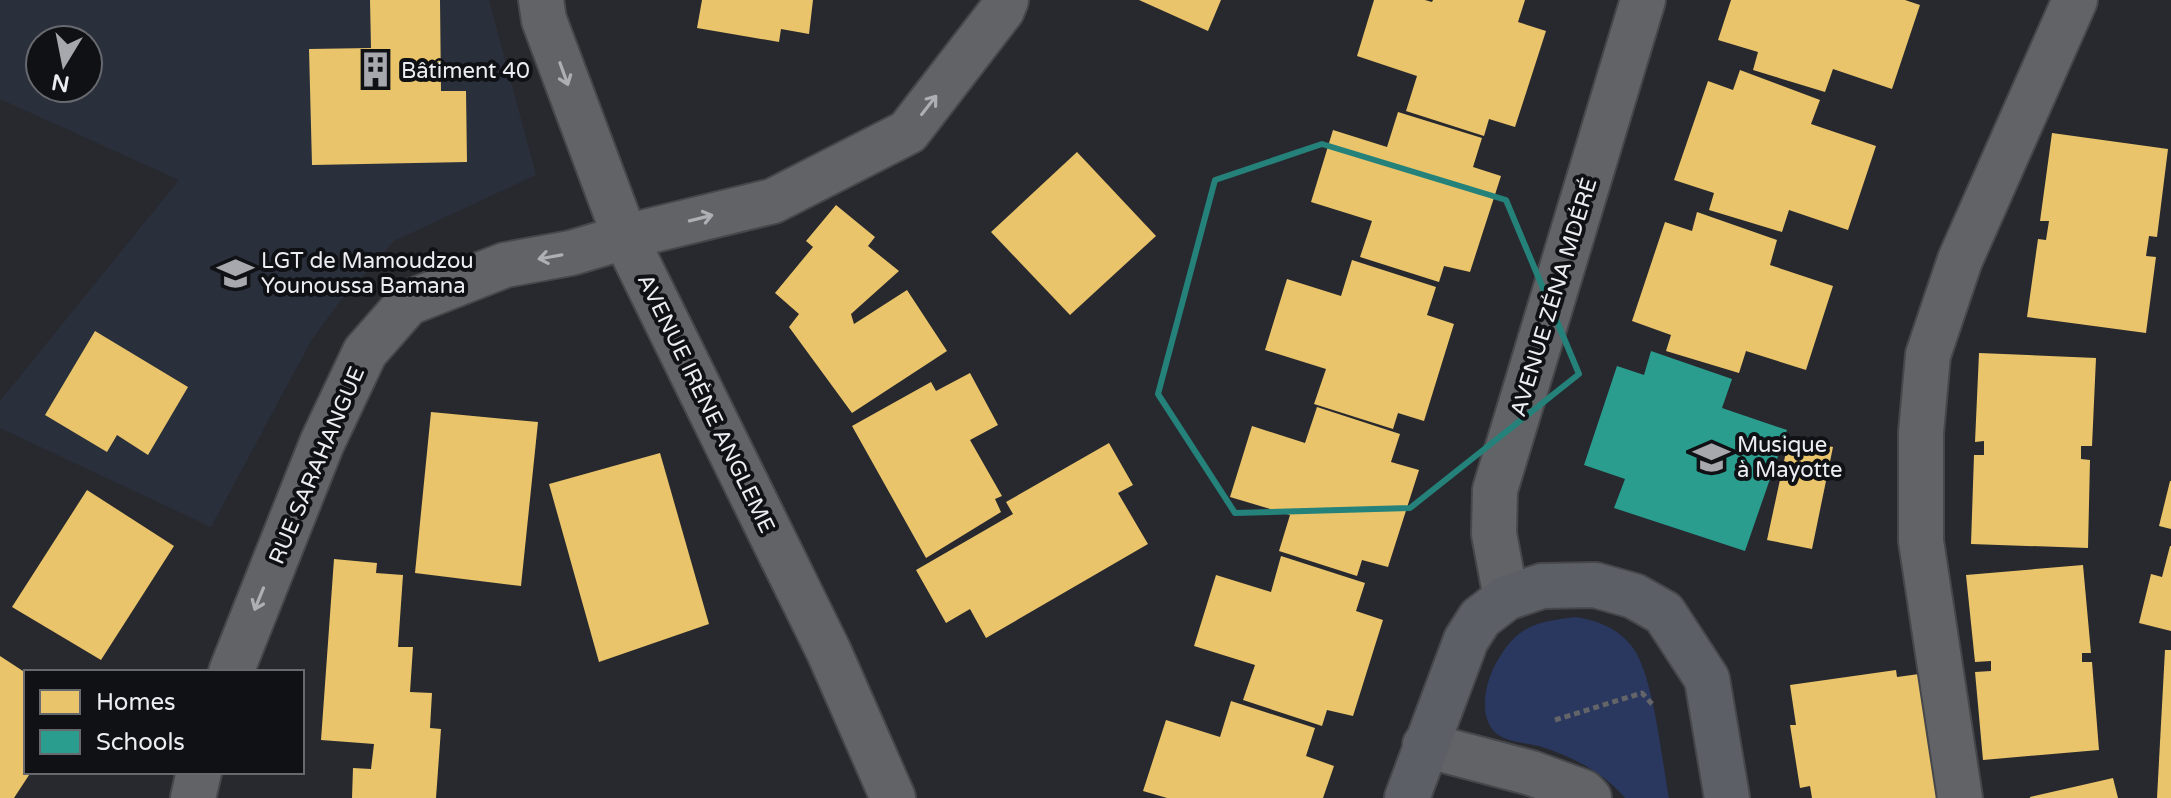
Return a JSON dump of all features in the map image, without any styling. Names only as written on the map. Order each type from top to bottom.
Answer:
[{"type":"main road","points":[[1407,798],[1466,640],[1480,618],[1506,598],[1542,586],[1595,585],[1634,596],[1664,613],[1707,679],[1727,798]]},
{"type":"street","name":"AVENUE IRÈNE ANGLEME","points":[[541,0],[544,20],[625,237],[829,652],[893,798]]},
{"type":"street","name":"RUE SARAHANGUE","points":[[232,670],[322,443],[365,352],[408,303],[505,265],[571,253],[773,201],[908,132],[1002,10],[1006,0]]},
{"type":"street","name":"AVENUE ZÉNA MDÉRÉ","points":[[1506,598],[1494,534],[1495,490],[1643,0]]},
{"type":"street","points":[[1960,798],[1921,541],[1921,433],[1928,355],[1960,260],[2075,0]]},
{"type":"street","points":[[1425,745],[1531,773],[1583,792],[1589,798]]},
{"type":"street","points":[[193,798],[199,774]]},
{"type":"path","points":[[1543,723],[1642,693],[1655,707],[1673,715],[1714,711]]},
{"type":"highlighted area","points":[[1322,144],[1506,200],[1579,374],[1410,508],[1235,513],[1158,394],[1215,180]]},
{"type":"shaded area","name":"LGT de Mamoudzou Younoussa Bamana","points":[[0,0],[489,0],[536,175],[394,241],[338,304],[311,341],[211,527],[0,428],[0,401],[179,180],[0,99]]},
{"type":"shaded area","points":[[1576,617],[1612,629],[1630,644],[1638,656],[1651,694],[1669,798],[1625,798],[1608,781],[1587,767],[1542,747],[1500,736],[1492,729],[1485,712],[1486,691],[1504,650],[1529,628]]},
{"type":"building: Homes","name":"Bâtiment 40","points":[[370,0],[440,0],[441,91],[466,91],[467,162],[312,165],[309,49],[371,48]]},
{"type":"building: Homes","points":[[702,0],[813,0],[809,34],[781,29],[779,42],[697,28]]},
{"type":"building: Homes","points":[[1139,0],[1221,0],[1208,31]]},
{"type":"building: Homes","points":[[1374,0],[1525,0],[1518,22],[1546,31],[1515,127],[1489,119],[1484,136],[1406,111],[1417,76],[1357,56]]},
{"type":"building: Homes","points":[[1731,0],[1905,0],[1920,5],[1892,89],[1833,69],[1825,92],[1753,70],[1758,52],[1718,40]]},
{"type":"building: Homes","points":[[1740,70],[1820,100],[1811,124],[1876,146],[1848,230],[1789,210],[1782,232],[1709,210],[1714,193],[1674,180],[1708,81],[1733,90]]},
{"type":"building: Homes","points":[[1398,112],[1482,138],[1473,167],[1501,176],[1470,272],[1444,266],[1439,282],[1360,257],[1372,221],[1311,202],[1333,130],[1387,147]]},
{"type":"building: Homes","points":[[2052,133],[2168,149],[2157,237],[2149,236],[2146,256],[2156,257],[2146,333],[2027,317],[2038,239],[2046,240],[2049,221],[2040,221]]},
{"type":"building: Homes","points":[[1077,152],[1156,236],[1070,315],[991,232]]},
{"type":"building: Homes","points":[[836,205],[875,237],[868,246],[899,271],[851,314],[854,324],[907,290],[947,351],[852,413],[789,327],[799,314],[775,293],[813,247],[806,241]]},
{"type":"building: Homes","points":[[1697,212],[1777,240],[1770,265],[1833,286],[1806,370],[1746,351],[1739,373],[1666,351],[1671,335],[1632,321],[1665,222],[1692,231]]},
{"type":"building: Homes","points":[[1352,260],[1436,287],[1427,315],[1454,324],[1424,421],[1398,413],[1393,429],[1314,404],[1326,369],[1265,350],[1287,279],[1341,296]]},
{"type":"building: Homes","points":[[95,331],[188,387],[148,455],[117,435],[107,452],[45,415]]},
{"type":"building: Homes","points":[[1979,353],[2096,358],[2092,446],[2081,446],[2081,459],[2090,460],[2088,548],[1971,544],[1974,455],[1984,455],[1984,441],[1975,442]]},
{"type":"building: Homes","points":[[970,373],[998,425],[970,440],[1002,496],[995,499],[1001,512],[926,558],[852,426],[931,382],[936,391]]},
{"type":"building: Homes","points":[[1317,407],[1400,434],[1391,462],[1419,470],[1388,567],[1362,560],[1357,576],[1279,551],[1290,515],[1230,497],[1252,426],[1305,443]]},
{"type":"building: Homes","points":[[431,412],[538,422],[521,586],[415,573]]},
{"type":"building: Homes","points":[[1789,438],[1833,447],[1812,549],[1767,540]]},
{"type":"building: Homes","points":[[1109,443],[1133,485],[1118,493],[1148,544],[986,638],[970,609],[946,623],[916,570],[1013,514],[1006,502]]},
{"type":"building: Homes","points":[[660,453],[709,624],[599,662],[549,484]]},
{"type":"building: Homes","points":[[2171,481],[2171,529],[2159,526]]},
{"type":"building: Homes","points":[[87,490],[174,546],[101,660],[12,607]]},
{"type":"building: Homes","points":[[2170,546],[2171,631],[2139,623],[2151,574],[2162,577]]},
{"type":"building: Homes","points":[[1281,556],[1365,583],[1356,611],[1383,620],[1353,716],[1327,710],[1322,726],[1243,700],[1255,665],[1194,646],[1216,575],[1271,592]]},
{"type":"building: Homes","points":[[334,559],[377,563],[376,573],[403,575],[398,647],[413,647],[410,692],[432,693],[430,728],[441,729],[436,798],[352,798],[353,768],[371,769],[374,744],[321,740]]},
{"type":"building: Homes","points":[[2083,565],[2091,653],[2082,653],[2082,662],[2092,662],[2099,750],[1983,760],[1975,672],[1991,671],[1991,661],[1975,662],[1966,575]]},
{"type":"building: Homes","points":[[2165,650],[2171,650],[2171,798],[2157,798]]},
{"type":"building: Homes","points":[[0,656],[24,672],[24,774],[30,774],[14,798],[0,798]]},
{"type":"building: Homes","points":[[1896,670],[1897,677],[1919,674],[1939,798],[1812,798],[1810,786],[1800,788],[1790,725],[1796,725],[1790,685]]},
{"type":"building: Homes","points":[[1231,701],[1315,728],[1306,756],[1334,766],[1323,798],[1167,798],[1143,791],[1166,720],[1220,737]]},
{"type":"building: Homes","points":[[2113,778],[2118,798],[2030,798],[2030,797]]},
{"type":"building: Schools","points":[[1651,351],[1732,379],[1722,408],[1787,430],[1745,551],[1614,508],[1625,479],[1584,465],[1617,366],[1644,375]]},
{"type":"place","name":"Bâtiment 40","points":[[375,70]]},
{"type":"place","name":"LGT de Mamoudzou Younoussa Bamana","points":[[235,273]]},
{"type":"place","name":"Musique à Mayotte","points":[[1711,457]]}]
